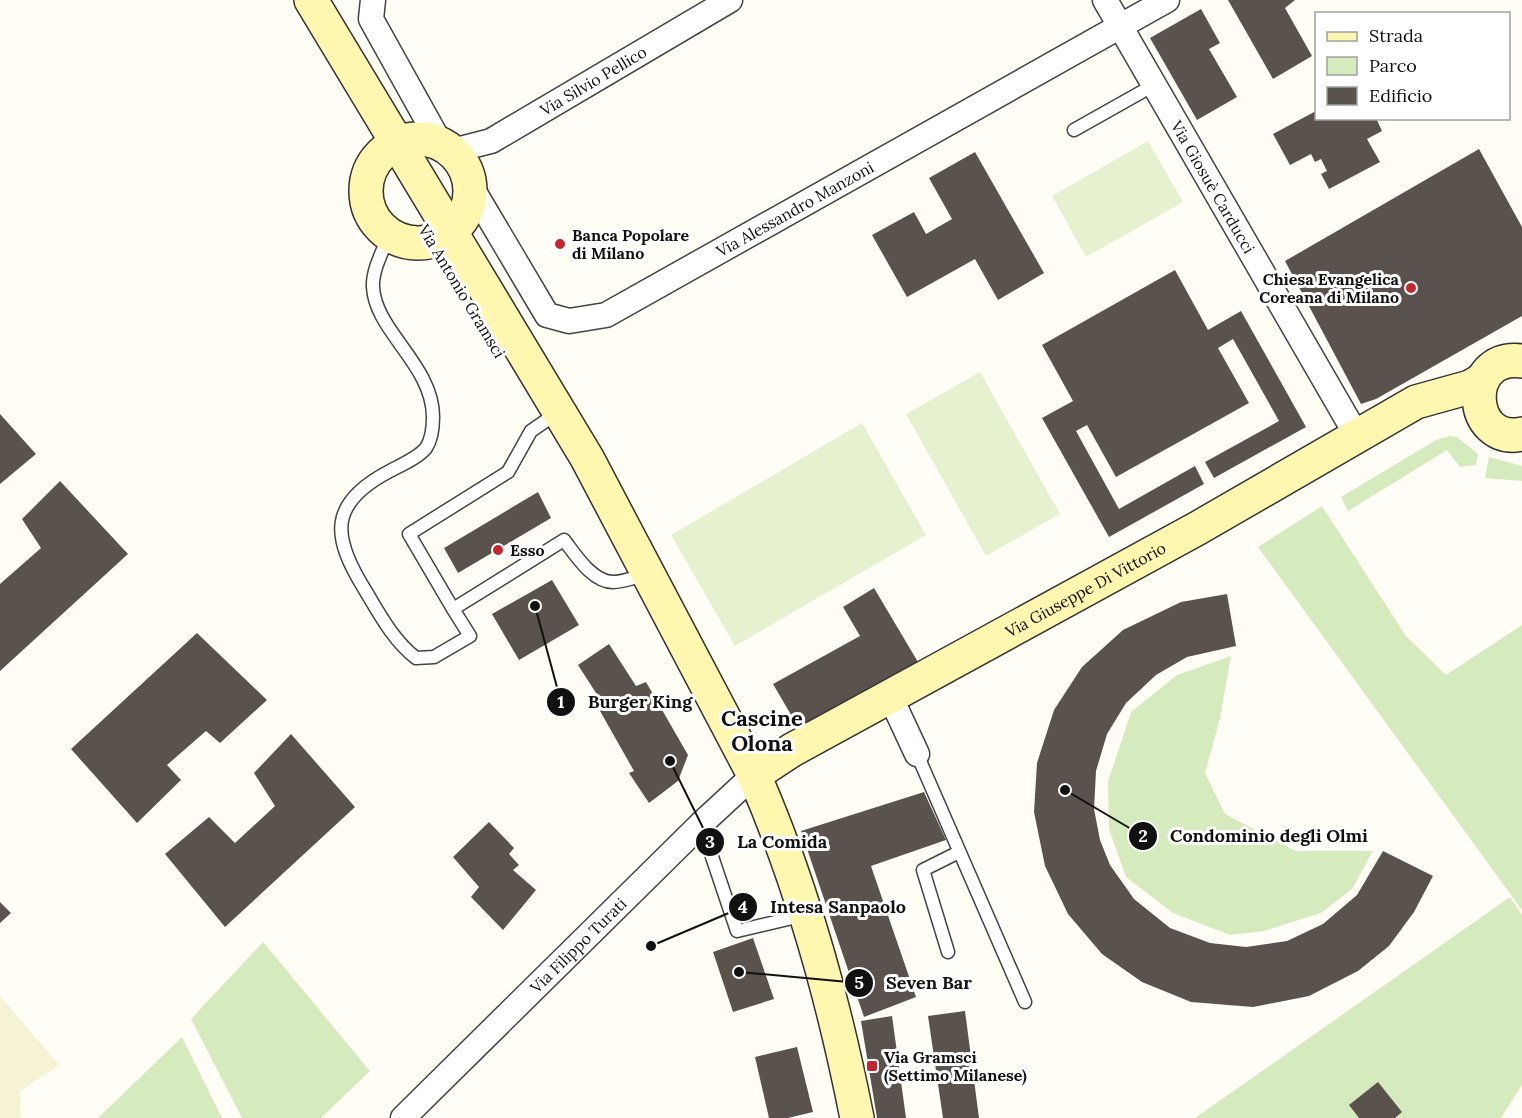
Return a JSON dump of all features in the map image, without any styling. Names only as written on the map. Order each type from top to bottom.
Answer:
[{"type":"main road","name":"Via Antonio Gramsci","points":[[288,0],[389,149]]},
{"type":"main road","name":"Via Antonio Gramsci","points":[[311,0],[389,149],[441,237],[550,417],[612,503],[754,775],[772,816],[831,995],[857,1118]]},
{"type":"main road","points":[[415,139],[446,147],[462,162],[470,185],[468,208],[460,222],[441,237],[404,242],[389,236],[377,224],[369,211],[366,195],[367,179],[389,149],[415,139]]},
{"type":"main road","name":"Via Giuseppe Di Vittorio","points":[[754,775],[792,750],[1198,528],[1416,402],[1470,387],[1482,380],[1490,370],[1501,363],[1519,359]]},
{"type":"main road","points":[[1482,380],[1479,399],[1484,418]]},
{"type":"main road","points":[[1416,402],[1484,418],[1497,430],[1521,436]]},
{"type":"street","points":[[373,0],[371,19],[446,147]]},
{"type":"street","name":"Via Silvio Pellico","points":[[446,147],[491,141],[730,0]]},
{"type":"street","name":"Via Giosuè Carducci","points":[[1105,0],[1357,436]]},
{"type":"street","name":"Via Alessandro Manzoni","points":[[470,185],[547,315],[569,321],[606,315],[1167,0]]},
{"type":"street","points":[[890,696],[916,754]]},
{"type":"street","name":"Via Filippo Turati","points":[[403,1118],[701,824],[754,775]]},
{"type":"lane","points":[[1074,130],[1154,85]]},
{"type":"lane","points":[[389,236],[372,285],[376,303],[422,376],[431,406],[432,431],[425,448],[367,483],[344,509],[340,538],[351,568],[399,645],[416,658],[434,657],[470,636],[409,534],[508,472],[528,435],[550,417]]},
{"type":"lane","points":[[453,609],[564,540],[584,565],[604,580],[613,582],[649,574]]},
{"type":"lane","points":[[916,754],[1024,1002]]},
{"type":"lane","points":[[701,824],[737,932],[806,915]]},
{"type":"lane","points":[[948,952],[923,870],[959,852]]},
{"type":"shaded area","points":[[0,996],[59,1065],[20,1091],[21,1118],[0,1118]]},
{"type":"green space","points":[[1148,141],[1183,202],[1086,257],[1052,196]]},
{"type":"green space","points":[[980,372],[1060,514],[986,556],[906,414]]},
{"type":"green space","points":[[862,423],[926,535],[735,646],[671,535]]},
{"type":"green space","points":[[1450,436],[1457,437],[1478,454],[1476,465],[1460,467],[1447,450],[1348,511],[1341,497],[1436,440]]},
{"type":"green space","points":[[1489,457],[1522,466],[1522,481],[1485,478]]},
{"type":"green space","points":[[1322,506],[1406,636],[1446,675],[1522,625],[1522,910],[1258,547]]},
{"type":"green space","points":[[1231,656],[1220,718],[1205,773],[1225,814],[1296,851],[1373,851],[1352,889],[1321,913],[1264,931],[1230,935],[1173,913],[1126,877],[1109,829],[1108,782],[1131,712],[1177,675]]},
{"type":"green space","points":[[1510,897],[1522,915],[1522,1085],[1501,1118],[1195,1118]]},
{"type":"green space","points":[[263,942],[370,1071],[321,1118],[242,1118],[191,1019]]},
{"type":"green space","points":[[182,1037],[222,1118],[98,1118]]},
{"type":"building","points":[[1228,0],[1295,0],[1285,8],[1312,56],[1273,79]]},
{"type":"building","points":[[1201,9],[1220,43],[1209,49],[1237,97],[1197,120],[1150,38]]},
{"type":"building","points":[[1315,112],[1315,120],[1377,120],[1382,131],[1367,139],[1380,162],[1329,189],[1321,174],[1327,171],[1321,159],[1315,162],[1311,154],[1290,165],[1273,134]]},
{"type":"building","name":"Chiesa Evangelica Coreana di Milano","points":[[1479,149],[1522,227],[1522,316],[1376,399],[1361,404],[1285,261]]},
{"type":"building","points":[[975,152],[1044,273],[998,300],[975,259],[907,297],[872,235],[914,212],[926,234],[952,219],[929,178]]},
{"type":"building","points":[[1175,270],[1208,330],[1241,311],[1306,427],[1214,478],[1205,462],[1279,421],[1233,339],[1218,348],[1249,403],[1116,477],[1087,425],[1076,431],[1119,509],[1195,466],[1204,484],[1109,537],[1042,418],[1073,401],[1042,345]]},
{"type":"building","points":[[0,414],[36,454],[0,484]]},
{"type":"building","points":[[60,481],[128,554],[0,671],[0,584],[41,548],[22,519]]},
{"type":"building","points":[[538,492],[551,518],[458,573],[444,548]]},
{"type":"building","points":[[552,580],[579,625],[519,660],[492,614]]},
{"type":"building","points":[[874,588],[918,662],[801,732],[773,684],[860,636],[843,607]]},
{"type":"building","points":[[1227,594],[1236,646],[1187,657],[1156,675],[1126,703],[1107,734],[1096,771],[1094,809],[1100,840],[1110,865],[1134,899],[1170,928],[1210,943],[1246,947],[1287,941],[1323,924],[1357,895],[1383,851],[1433,876],[1414,912],[1389,946],[1358,971],[1309,996],[1253,1007],[1191,1002],[1142,982],[1102,954],[1068,914],[1045,866],[1034,812],[1037,763],[1054,710],[1082,667],[1123,630],[1181,602]]},
{"type":"building","points":[[197,633],[267,700],[220,743],[206,731],[167,765],[181,780],[137,823],[71,749]]},
{"type":"building","points":[[609,644],[636,686],[646,682],[688,755],[678,781],[649,803],[629,773],[634,771],[600,711],[605,707],[578,665]]},
{"type":"building","points":[[291,734],[355,807],[225,927],[165,854],[209,817],[235,843],[275,806],[254,773]]},
{"type":"building","points":[[924,792],[946,840],[871,866],[916,997],[864,1017],[801,831]]},
{"type":"building","points":[[489,822],[514,848],[509,854],[519,865],[513,870],[536,890],[503,930],[471,897],[479,887],[453,857]]},
{"type":"building","points":[[0,902],[11,913],[0,923]]},
{"type":"building","points":[[753,938],[774,999],[733,1012],[713,952]]},
{"type":"building","points":[[965,1011],[979,1118],[943,1118],[928,1016]]},
{"type":"building","points":[[892,1016],[906,1118],[877,1118],[861,1021]]},
{"type":"building","points":[[797,1047],[813,1112],[788,1118],[769,1118],[755,1057]]},
{"type":"building","points":[[1378,1082],[1402,1112],[1395,1118],[1359,1118],[1349,1105]]},
{"type":"place","name":"Banca Popolare di Milano","points":[[560,244]]},
{"type":"place","name":"Chiesa Evangelica Coreana di Milano","points":[[1411,288]]},
{"type":"place","name":"Esso","points":[[498,550]]},
{"type":"place","name":"Burger King","points":[[535,606]]},
{"type":"place","name":"La Comida","points":[[670,761]]},
{"type":"place","name":"Condominio degli Olmi","points":[[1065,790]]},
{"type":"place","name":"Intesa Sanpaolo","points":[[651,946]]},
{"type":"place","name":"Seven Bar","points":[[739,972]]},
{"type":"place","name":"Via Gramsci (Settimo Milanese)","points":[[872,1066]]},
{"type":"district","name":"Cascine Olona","points":[[762,730]]}]
